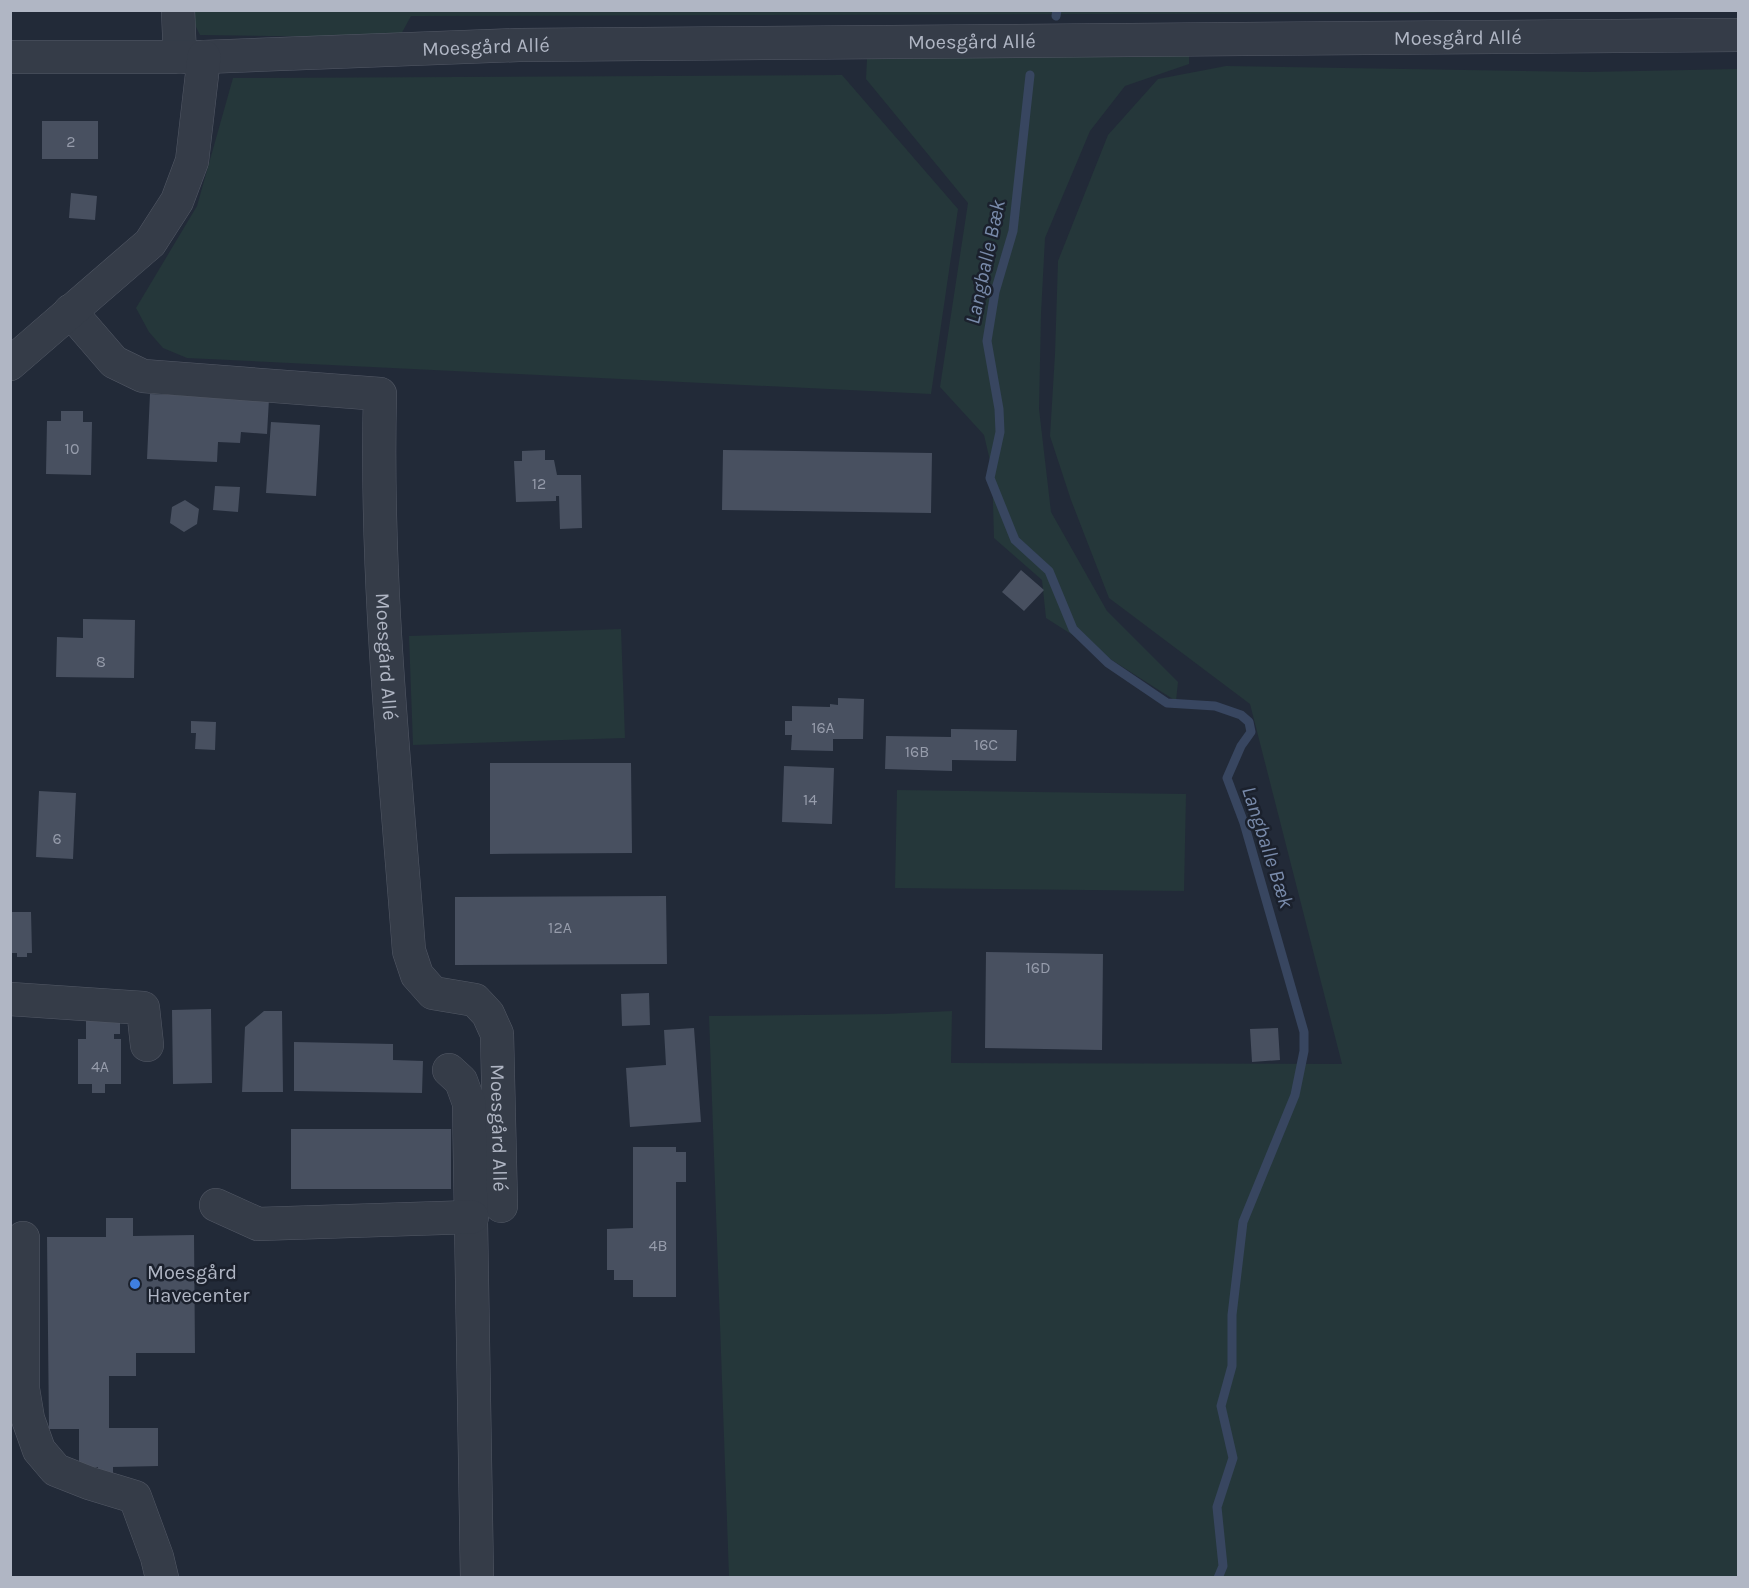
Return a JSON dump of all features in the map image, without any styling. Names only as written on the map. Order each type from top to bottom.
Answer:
[{"type":"street","points":[[10,364],[150,243],[177,201],[192,161],[192,57],[178,10]]},
{"type":"street","name":"Moesgård Allé","points":[[10,57],[192,57],[519,45],[1738,35]]},
{"type":"street","name":"Moesgård Allé","points":[[70,311],[114,362],[143,376],[380,394],[382,590],[409,951],[417,975],[434,993],[475,1000],[488,1014],[497,1034],[487,1211]]},
{"type":"street","points":[[10,999],[143,1008],[147,1046]]},
{"type":"street","points":[[449,1070],[461,1081],[469,1103],[487,1211],[477,1578]]},
{"type":"street","points":[[216,1205],[258,1224],[487,1211]]},
{"type":"street","points":[[23,1238],[23,1389],[28,1419],[39,1450],[56,1470],[135,1497],[157,1557],[162,1578]]},
{"type":"shaded area","points":[[192,11],[1476,11],[411,16],[399,38],[200,35],[192,19]]},
{"type":"shaded area","points":[[1189,55],[1189,64],[1125,86],[1090,131],[1045,238],[1039,409],[1051,512],[1107,611],[1178,682],[1176,701],[1046,618],[1042,580],[994,538],[992,469],[984,435],[940,387],[968,203],[866,79],[867,59]]},
{"type":"shaded area","points":[[1226,66],[1588,72],[1738,69],[1738,1577],[729,1577],[709,1016],[952,1011],[951,1063],[1342,1064],[1250,704],[1109,598],[1071,500],[1050,436],[1058,261],[1108,135],[1158,79]]},
{"type":"shaded area","points":[[842,75],[958,209],[931,394],[187,358],[163,348],[149,332],[136,308],[197,206],[233,78]]},
{"type":"shaded area","points":[[621,629],[625,738],[413,745],[409,636]]},
{"type":"shaded area","points":[[897,790],[1186,794],[1184,891],[895,888]]},
{"type":"building","points":[[42,121],[98,121],[98,159],[42,159]]},
{"type":"building","points":[[71,193],[97,196],[95,220],[69,218]]},
{"type":"building","points":[[150,394],[269,399],[267,434],[241,432],[240,443],[218,442],[217,462],[147,459]]},
{"type":"building","points":[[61,411],[83,411],[83,422],[92,422],[91,475],[46,474],[47,421],[61,421]]},
{"type":"building","points":[[271,422],[320,425],[316,496],[266,493]]},
{"type":"building","points":[[545,450],[545,460],[554,460],[557,475],[581,475],[582,528],[560,529],[559,496],[556,496],[556,501],[516,502],[514,461],[522,461],[522,451]]},
{"type":"building","points":[[723,450],[932,453],[931,513],[722,510]]},
{"type":"building","points":[[215,486],[240,487],[238,512],[213,510]]},
{"type":"building","points":[[185,500],[199,509],[197,524],[184,532],[170,523],[172,507]]},
{"type":"building","points":[[1021,570],[1044,590],[1024,611],[1002,592]]},
{"type":"building","points":[[83,619],[135,620],[134,678],[56,677],[57,637],[83,638]]},
{"type":"building","points":[[838,698],[864,699],[863,739],[833,739],[833,751],[791,750],[792,735],[785,735],[785,721],[792,721],[792,706],[830,707],[830,704],[838,705]]},
{"type":"building","points":[[191,721],[216,722],[215,750],[195,749],[196,733],[191,733]]},
{"type":"building","points":[[951,729],[1017,730],[1016,761],[952,760],[952,771],[885,769],[886,736],[951,737]]},
{"type":"building","points":[[490,763],[631,763],[632,853],[490,854]]},
{"type":"building","points":[[784,766],[834,768],[832,824],[782,822]]},
{"type":"building","points":[[39,791],[76,793],[73,859],[36,857]]},
{"type":"building","points":[[666,896],[667,964],[455,965],[455,897]]},
{"type":"building","points":[[10,912],[31,912],[32,953],[27,953],[27,957],[17,957],[17,953],[10,953]]},
{"type":"building","points":[[986,952],[1103,954],[1102,1050],[985,1048]]},
{"type":"building","points":[[649,993],[650,1025],[622,1026],[621,994]]},
{"type":"building","points":[[211,1009],[212,1083],[173,1084],[172,1010]]},
{"type":"building","points":[[264,1011],[282,1011],[283,1092],[242,1092],[245,1027]]},
{"type":"building","points":[[86,1020],[120,1020],[120,1034],[114,1034],[114,1039],[121,1039],[121,1084],[105,1084],[105,1093],[92,1093],[92,1084],[78,1084],[78,1039],[86,1039]]},
{"type":"building","points":[[694,1028],[701,1122],[630,1127],[626,1068],[666,1065],[664,1030]]},
{"type":"building","points":[[1278,1028],[1280,1060],[1252,1062],[1250,1029]]},
{"type":"building","points":[[294,1042],[393,1044],[393,1060],[423,1061],[422,1093],[294,1091]]},
{"type":"building","points":[[291,1129],[451,1129],[451,1189],[291,1189]]},
{"type":"building","points":[[633,1147],[676,1147],[676,1152],[686,1152],[686,1182],[676,1182],[676,1297],[633,1297],[633,1280],[614,1280],[614,1270],[607,1270],[607,1229],[633,1228]]},
{"type":"building","points":[[106,1218],[133,1218],[133,1236],[194,1235],[195,1353],[136,1353],[136,1376],[109,1376],[109,1428],[158,1428],[158,1466],[113,1467],[113,1477],[98,1477],[98,1467],[79,1467],[79,1429],[49,1429],[47,1237],[106,1237]]},
{"type":"waterway","points":[[1056,16],[1057,10]]},
{"type":"waterway","name":"Langballe Bæk","points":[[1030,75],[1013,231],[995,292],[987,341],[999,409],[1000,432],[990,478],[1015,540],[1049,571],[1073,629],[1108,663],[1167,703],[1215,706],[1241,715],[1249,722],[1251,732],[1241,746],[1227,778],[1244,823],[1304,1032],[1304,1051],[1295,1095],[1243,1222],[1232,1315],[1232,1366],[1221,1406],[1233,1458],[1217,1507],[1223,1566],[1218,1578]]},
{"type":"place","name":"Moesgård Havecenter","points":[[135,1284]]}]
